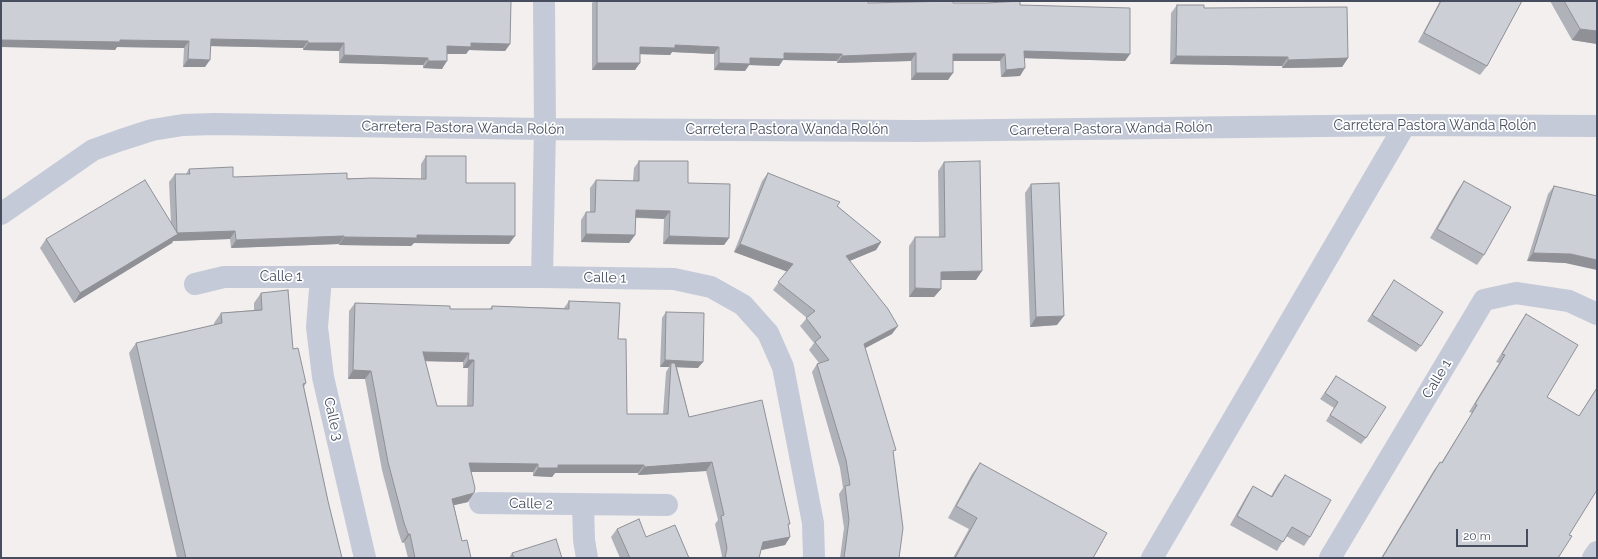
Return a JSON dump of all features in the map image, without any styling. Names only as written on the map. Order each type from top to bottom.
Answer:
[{"type":"street","points":[[542,277],[545,130],[544,1]]},
{"type":"street","name":"Carretera Pastora Wanda Rolón","points":[[1,214],[93,150],[152,130],[183,125],[214,124],[545,130],[918,131],[1405,126],[1597,126]]},
{"type":"street","points":[[1152,558],[1405,126]]},
{"type":"street","name":"Calle 1","points":[[195,284],[224,277],[542,277],[674,279],[711,287],[743,305],[768,333],[783,367],[813,523],[814,558]]},
{"type":"street","name":"Calle 3","points":[[321,277],[317,327],[323,377],[365,558]]},
{"type":"street","name":"Calle 1","points":[[1330,558],[1484,300],[1516,293],[1569,301],[1597,314]]},
{"type":"street","name":"Calle 2","points":[[480,503],[667,505]]},
{"type":"street","points":[[583,505],[584,540],[587,558]]},
{"type":"street","points":[[1593,558],[1597,552]]},
{"type":"building","points":[[1,1],[511,1],[510,44],[471,43],[471,47],[447,46],[447,61],[428,61],[428,58],[344,55],[344,43],[211,39],[210,60],[188,59],[189,41],[120,40],[120,42],[1,40]]},
{"type":"building","points":[[597,1],[868,1],[868,3],[953,1],[953,3],[987,3],[1020,1],[1020,5],[1130,8],[1130,54],[1024,51],[1025,68],[1006,70],[1005,54],[953,54],[953,73],[916,73],[916,53],[842,56],[842,54],[784,53],[784,59],[750,58],[750,64],[719,63],[719,47],[675,45],[675,48],[640,47],[640,63],[597,63]]},
{"type":"building","points":[[1441,1],[1522,1],[1487,66],[1424,33]]},
{"type":"building","points":[[1564,1],[1597,1],[1597,31],[1580,29]]},
{"type":"building","points":[[1177,5],[1204,5],[1204,8],[1347,7],[1348,58],[1288,60],[1288,57],[1176,56]]},
{"type":"building","points":[[426,156],[466,156],[466,183],[515,183],[515,236],[417,235],[417,238],[344,236],[236,240],[235,231],[177,233],[175,174],[190,174],[189,169],[233,167],[233,177],[347,173],[347,179],[426,179]]},
{"type":"building","points":[[639,161],[688,161],[688,183],[730,184],[729,238],[669,236],[670,211],[636,210],[635,235],[586,234],[586,212],[595,212],[596,180],[639,181]]},
{"type":"building","points":[[980,161],[982,271],[941,272],[941,289],[915,288],[915,237],[945,237],[944,162]]},
{"type":"building","points":[[768,173],[840,202],[837,206],[881,242],[846,256],[888,309],[898,326],[864,344],[896,450],[893,451],[903,528],[899,558],[844,558],[849,520],[845,486],[850,485],[846,460],[817,364],[829,360],[815,342],[821,337],[806,318],[815,311],[778,282],[793,264],[740,244]]},
{"type":"building","points":[[145,180],[178,234],[80,293],[46,239]]},
{"type":"building","points":[[1464,181],[1511,207],[1484,255],[1437,229]]},
{"type":"building","points":[[1059,183],[1064,316],[1036,317],[1031,184]]},
{"type":"building","points":[[1554,186],[1597,196],[1597,260],[1571,254],[1533,253]]},
{"type":"building","points":[[1394,280],[1443,312],[1421,346],[1372,315]]},
{"type":"building","points":[[288,290],[293,349],[298,348],[306,383],[303,384],[342,558],[186,558],[136,343],[222,323],[221,313],[262,310],[261,293]]},
{"type":"building","points":[[569,301],[620,303],[618,339],[626,339],[627,414],[668,414],[671,363],[675,363],[689,417],[762,400],[790,524],[788,524],[790,537],[763,542],[759,558],[725,558],[727,548],[721,516],[724,515],[712,462],[644,467],[644,465],[558,465],[558,468],[538,468],[538,464],[469,463],[475,488],[474,493],[452,499],[462,541],[467,540],[471,558],[415,558],[410,534],[408,534],[404,523],[388,462],[371,371],[353,370],[355,303],[450,306],[450,309],[492,309],[492,306],[569,309]],"holes":[[[423,352],[469,353],[468,360],[474,360],[473,406],[437,406]]]},
{"type":"building","points":[[666,312],[704,313],[703,362],[665,360]]},
{"type":"building","points":[[1526,314],[1578,345],[1547,397],[1579,416],[1597,388],[1597,490],[1569,535],[1572,536],[1558,558],[1382,558],[1440,462],[1442,463],[1477,405],[1475,404],[1505,355],[1502,354]]},
{"type":"building","points":[[1336,376],[1386,407],[1366,438],[1330,415],[1338,402],[1325,393]]},
{"type":"building","points":[[980,463],[1107,533],[1093,558],[955,558],[977,518],[956,506]]},
{"type":"building","points":[[1285,475],[1331,500],[1310,537],[1292,527],[1283,542],[1237,516],[1253,486],[1272,497]]},
{"type":"building","points":[[639,519],[646,537],[675,525],[689,558],[630,558],[617,529]]},
{"type":"building","points":[[556,539],[562,558],[514,558],[512,553]]}]
